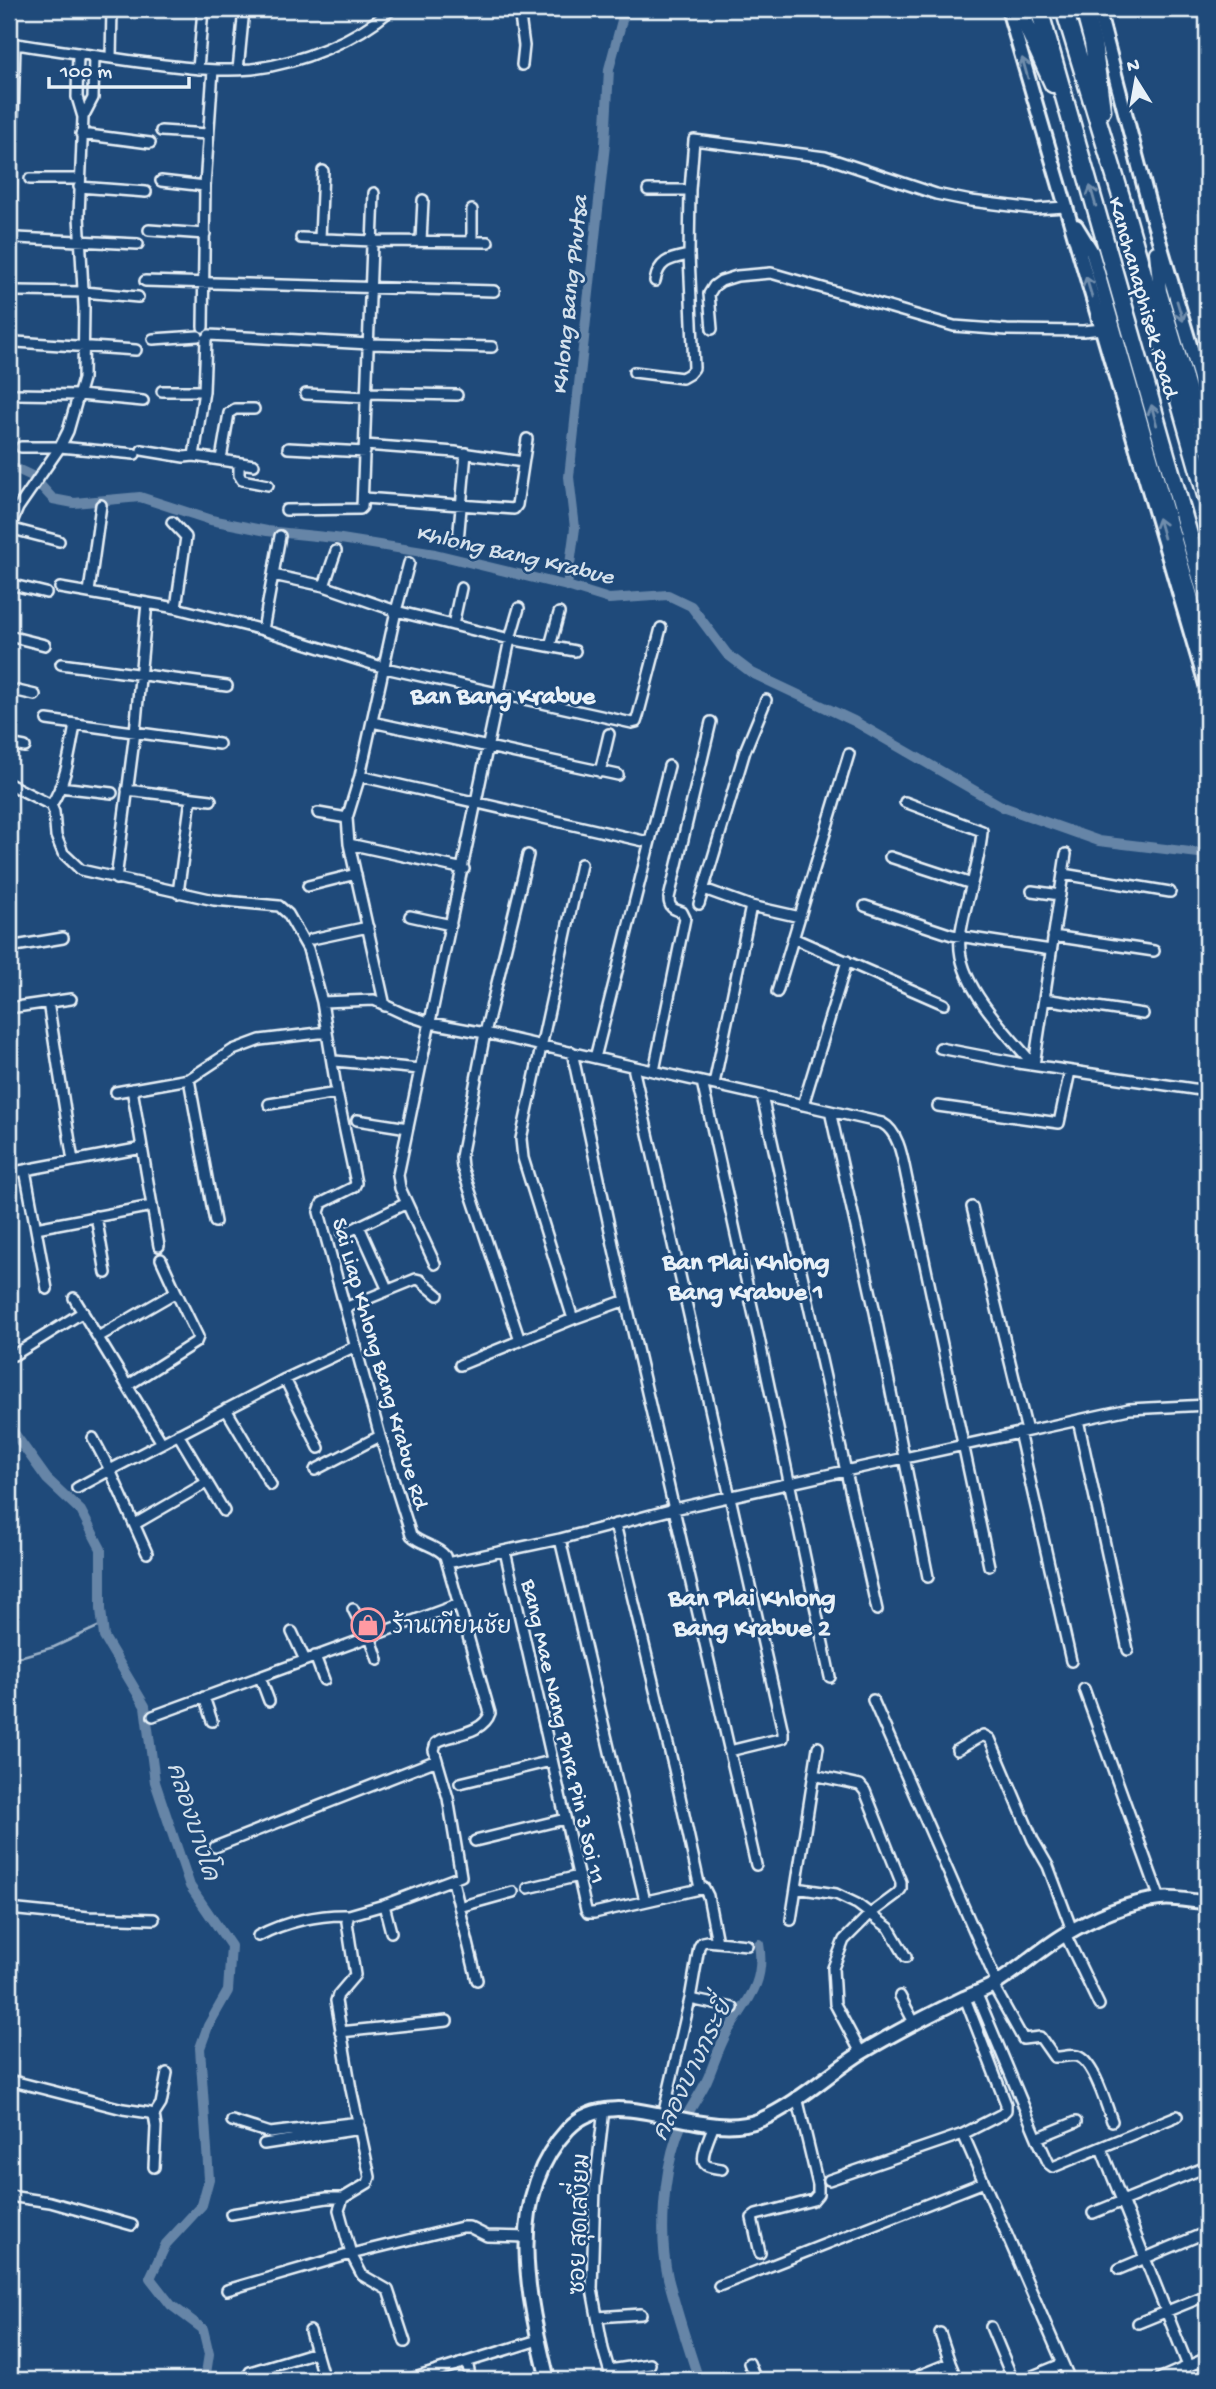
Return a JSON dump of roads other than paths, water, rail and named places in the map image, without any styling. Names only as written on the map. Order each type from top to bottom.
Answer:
[{"type":"highway","points":[[1018,9],[1071,121]]},
{"type":"highway","name":"Kanchanaphisek Road","points":[[1039,9],[1207,598]]},
{"type":"highway","name":"Kanchanaphisek Road","points":[[1064,9],[1207,499]]},
{"type":"highway","points":[[1084,9],[1097,64],[1106,146]]},
{"type":"highway","points":[[1157,327],[1160,292]]},
{"type":"main road","points":[[1008,9],[1207,688]]},
{"type":"main road","points":[[1098,9],[1153,220],[1207,402]]},
{"type":"main road","points":[[1066,209],[1092,252],[1207,651]]},
{"type":"main road","points":[[1153,220],[1160,292],[1207,448]]},
{"type":"main road","points":[[548,2380],[538,2340],[529,2281],[529,2202],[538,2172],[568,2128],[586,2115],[604,2109],[714,2125],[743,2125],[760,2120],[861,2053],[995,1984],[1069,1932],[1126,1908],[1160,1899],[1206,1906]]},
{"type":"street","points":[[111,58],[112,9]]},
{"type":"street","points":[[198,69],[203,9]]},
{"type":"street","points":[[238,70],[244,9]]},
{"type":"street","points":[[9,265],[12,43],[198,69],[238,70],[277,65],[321,50],[367,27],[392,9]]},
{"type":"street","points":[[519,9],[524,46],[522,65]]},
{"type":"street","points":[[60,541],[9,529],[24,498],[60,447],[79,395],[84,344],[84,292],[79,240],[83,117],[77,97],[78,53]]},
{"type":"street","points":[[83,117],[93,98],[94,56]]},
{"type":"street","points":[[194,456],[204,391],[205,186],[213,70]]},
{"type":"street","points":[[161,131],[208,134]]},
{"type":"street","points":[[82,134],[150,143]]},
{"type":"street","points":[[634,372],[682,378],[694,368],[689,255],[694,140],[825,157],[936,194],[971,201],[1035,209],[1066,209]]},
{"type":"street","points":[[320,238],[323,171]]},
{"type":"street","points":[[30,180],[80,183],[146,192]]},
{"type":"street","points":[[161,181],[205,186]]},
{"type":"street","points":[[648,190],[690,190]]},
{"type":"street","points":[[286,510],[360,509],[364,498],[374,194]]},
{"type":"street","points":[[421,241],[423,200]]},
{"type":"street","points":[[471,242],[472,210]]},
{"type":"street","points":[[149,230],[205,234]]},
{"type":"street","points":[[17,238],[138,244]]},
{"type":"street","points":[[301,238],[488,243]]},
{"type":"street","points":[[655,281],[657,270],[665,262],[689,255]]},
{"type":"street","points":[[712,329],[709,294],[714,286],[720,281],[737,276],[771,273],[954,326],[1007,330],[1102,329]]},
{"type":"street","points":[[145,281],[494,291]]},
{"type":"street","points":[[16,291],[84,292],[138,297]]},
{"type":"street","points":[[153,339],[204,335],[369,344],[492,347]]},
{"type":"street","points":[[16,342],[84,344],[136,350]]},
{"type":"street","points":[[162,391],[204,391]]},
{"type":"street","points":[[15,394],[79,395],[143,401]]},
{"type":"street","points":[[306,394],[457,395]]},
{"type":"street","points":[[221,459],[229,413],[235,409],[254,409]]},
{"type":"street","points":[[364,498],[461,503],[514,509],[517,505],[527,439]]},
{"type":"street","points":[[21,447],[194,456],[254,465]]},
{"type":"street","points":[[288,448],[466,453],[523,462]]},
{"type":"street","points":[[458,541],[466,453]]},
{"type":"street","points":[[239,463],[242,480],[268,485]]},
{"type":"street","points":[[89,593],[101,505]]},
{"type":"street","points":[[172,522],[186,537],[176,608]]},
{"type":"street","points":[[263,630],[281,536]]},
{"type":"street","points":[[324,586],[336,551]]},
{"type":"street","points":[[385,1006],[349,844],[347,818],[360,776],[409,563]]},
{"type":"street","points":[[273,575],[324,586],[396,611],[510,639],[575,651]]},
{"type":"street","points":[[9,584],[46,593]]},
{"type":"street","points":[[60,588],[176,608],[263,630],[385,668],[628,723],[636,722],[661,628]]},
{"type":"street","points":[[453,625],[461,588]]},
{"type":"street","points":[[116,879],[135,732],[147,603]]},
{"type":"street","points":[[435,1264],[400,1188],[398,1175],[432,1023],[510,639],[519,608]]},
{"type":"street","points":[[550,646],[559,613]]},
{"type":"street","points":[[9,636],[45,645]]},
{"type":"street","points":[[61,664],[227,686]]},
{"type":"street","points":[[9,689],[35,695]]},
{"type":"street","points":[[699,904],[745,751],[766,700]]},
{"type":"street","points":[[47,720],[219,744]]},
{"type":"street","points":[[372,722],[618,775]]},
{"type":"street","points":[[654,1071],[685,918],[682,912],[673,909],[669,898],[710,722]]},
{"type":"street","points":[[9,783],[51,805],[60,787],[75,725]]},
{"type":"street","points":[[600,772],[609,734]]},
{"type":"street","points":[[9,744],[25,747]]},
{"type":"street","points":[[777,992],[849,754]]},
{"type":"street","points":[[596,1058],[668,766]]},
{"type":"street","points":[[360,776],[649,842]]},
{"type":"street","points":[[60,787],[112,793]]},
{"type":"street","points":[[127,790],[211,800]]},
{"type":"street","points":[[178,893],[191,798]]},
{"type":"street","points":[[905,802],[982,831],[960,936],[961,959],[977,995],[1034,1065]]},
{"type":"street","name":"Sai Liap Khlong Bang Krabue Rd","points":[[51,805],[56,836],[63,853],[81,870],[214,900],[279,906],[284,909],[308,949],[322,1002],[356,1183],[354,1187],[322,1203],[319,1212],[380,1436],[411,1535],[416,1540],[439,1549],[447,1563]]},
{"type":"street","points":[[318,813],[347,818]]},
{"type":"street","points":[[349,844],[464,869]]},
{"type":"street","points":[[1034,1065],[1066,854]]},
{"type":"street","points":[[520,1341],[462,1167],[461,1157],[485,1033],[528,855]]},
{"type":"street","points":[[890,857],[972,884]]},
{"type":"street","points":[[573,1319],[521,1149],[521,1139],[581,864]]},
{"type":"street","points":[[309,886],[356,874]]},
{"type":"street","points":[[1063,874],[1170,892]]},
{"type":"street","points":[[704,889],[751,906],[800,917]]},
{"type":"street","points":[[1032,891],[1060,895]]},
{"type":"street","points":[[714,1084],[751,906]]},
{"type":"street","points":[[865,906],[952,935],[1051,950]]},
{"type":"street","points":[[410,916],[451,925]]},
{"type":"street","points":[[312,939],[368,927]]},
{"type":"street","points":[[1054,936],[1154,951]]},
{"type":"street","points":[[9,947],[63,938]]},
{"type":"street","points":[[793,938],[944,1004]]},
{"type":"street","points":[[803,1105],[847,961]]},
{"type":"street","points":[[9,1008],[71,999]]},
{"type":"street","points":[[1044,999],[1143,1014]]},
{"type":"street","points":[[322,1002],[374,1000],[432,1023],[714,1084],[890,1127],[896,1137],[989,1566]]},
{"type":"street","points":[[48,1002],[73,1161]]},
{"type":"street","points":[[116,1092],[189,1079],[233,1050],[260,1040],[327,1031]]},
{"type":"street","points":[[940,1048],[1207,1091]]},
{"type":"street","points":[[572,1052],[756,1865]]},
{"type":"street","points":[[335,1061],[420,1069]]},
{"type":"street","points":[[633,1067],[765,1644],[783,1738],[729,1751]]},
{"type":"street","points":[[938,1106],[1059,1123],[1070,1070]]},
{"type":"street","points":[[189,1079],[215,1222]]},
{"type":"street","points":[[702,1082],[830,1677]]},
{"type":"street","points":[[132,1089],[159,1245]]},
{"type":"street","points":[[269,1104],[337,1093]]},
{"type":"street","points":[[762,1096],[877,1610]]},
{"type":"street","points":[[831,1111],[875,1312],[928,1577]]},
{"type":"street","points":[[357,1119],[408,1128]]},
{"type":"street","points":[[9,1173],[142,1148]]},
{"type":"street","points":[[25,1170],[47,1289]]},
{"type":"street","points":[[343,1234],[407,1203]]},
{"type":"street","points":[[36,1228],[152,1206]]},
{"type":"street","points":[[972,1207],[1072,1661]]},
{"type":"street","points":[[96,1216],[106,1273]]},
{"type":"street","points":[[359,1226],[386,1286]]},
{"type":"street","points":[[127,1386],[196,1342],[198,1337],[161,1259]]},
{"type":"street","points":[[345,1308],[416,1279],[438,1295]]},
{"type":"street","points":[[98,1337],[176,1292]]},
{"type":"street","points":[[74,1298],[162,1443]]},
{"type":"street","points":[[460,1365],[626,1300]]},
{"type":"street","points":[[14,1355],[82,1312]]},
{"type":"street","points":[[77,1488],[226,1409],[356,1346]]},
{"type":"street","points":[[285,1379],[319,1448]]},
{"type":"street","points":[[258,1936],[272,1928],[295,1922],[336,1914],[349,1915],[384,1905],[453,1881],[463,1873],[448,1798],[434,1750],[436,1743],[441,1740],[481,1727],[490,1713],[447,1563],[560,1539],[674,1509],[1129,1409],[1207,1405]]},
{"type":"street","points":[[226,1409],[271,1485]]},
{"type":"street","points":[[1078,1420],[1128,1650]]},
{"type":"street","points":[[178,1434],[223,1511]]},
{"type":"street","points":[[315,1470],[380,1436]]},
{"type":"street","points":[[93,1438],[147,1553]]},
{"type":"street","points":[[135,1524],[206,1483]]},
{"type":"street","points":[[615,1524],[700,1888],[704,1888],[708,1896],[717,1942]]},
{"type":"street","points":[[560,1539],[645,1901]]},
{"type":"street","name":"Bang Mae Nang Phra Pin 3 Soi 11","points":[[505,1551],[586,1910],[588,1913],[700,1888]]},
{"type":"street","points":[[153,1716],[459,1604]]},
{"type":"street","points":[[353,1609],[378,1660]]},
{"type":"street","points":[[292,1632],[305,1660]]},
{"type":"street","points":[[316,1656],[324,1680]]},
{"type":"street","points":[[260,1677],[270,1701]]},
{"type":"street","points":[[1084,1689],[1160,1899]]},
{"type":"street","points":[[205,1697],[212,1721]]},
{"type":"street","points":[[873,1700],[995,1984],[1023,2039],[1040,2037],[1054,2057],[1078,2056],[1086,2061],[1112,2121]]},
{"type":"street","points":[[957,1750],[983,1735],[990,1739],[1033,1840],[1048,1866],[1069,1932],[1099,2005]]},
{"type":"street","points":[[791,1920],[818,1747]]},
{"type":"street","points":[[215,1847],[437,1760]]},
{"type":"street","points":[[460,1783],[551,1761]]},
{"type":"street","points":[[814,1775],[852,1782],[865,1791],[901,1882],[901,1889],[897,1894],[870,1914],[845,1940],[833,1968],[835,2004],[861,2053]]},
{"type":"street","points":[[475,1841],[565,1819]]},
{"type":"street","points":[[528,1888],[579,1876]]},
{"type":"street","points":[[453,1881],[477,1980]]},
{"type":"street","points":[[796,1888],[846,1897],[889,1928],[906,1957]]},
{"type":"street","points":[[459,1907],[513,1892]]},
{"type":"street","points":[[384,1905],[391,1932]]},
{"type":"street","points":[[9,1909],[89,1917],[154,1919]]},
{"type":"street","points":[[231,2214],[327,2198],[343,2198],[368,2183],[370,2177],[336,2001],[355,1975],[356,1969],[347,1922],[349,1915]]},
{"type":"street","points":[[669,2117],[699,1947],[702,1942],[747,1945]]},
{"type":"street","points":[[829,2180],[963,2134],[1006,2110],[971,1995]]},
{"type":"street","points":[[971,1995],[1049,2164],[1053,2167],[1177,2116]]},
{"type":"street","points":[[900,1996],[915,2024]]},
{"type":"street","points":[[690,1999],[733,2008]]},
{"type":"street","points":[[340,2032],[447,2021]]},
{"type":"street","points":[[154,2167],[154,2115],[161,2104],[167,2073]]},
{"type":"street","points":[[9,2080],[154,2115]]},
{"type":"street","points":[[760,2253],[752,2218],[813,2200],[818,2194],[797,2097]]},
{"type":"street","name":"ซอย สุดเสงี่ยม","points":[[604,2109],[595,2199],[592,2289],[610,2375]]},
{"type":"street","points":[[232,2121],[271,2133],[360,2125]]},
{"type":"street","points":[[1037,2138],[1076,2122]]},
{"type":"street","points":[[264,2144],[360,2125]]},
{"type":"street","points":[[714,2125],[703,2161],[708,2166],[722,2169]]},
{"type":"street","points":[[963,2134],[1070,2380]]},
{"type":"street","points":[[1101,2148],[1188,2366]]},
{"type":"street","points":[[1093,2214],[1206,2167]]},
{"type":"street","points":[[719,2286],[984,2182]]},
{"type":"street","points":[[9,2196],[50,2202],[132,2225]]},
{"type":"street","points":[[343,2198],[339,2210],[351,2254],[362,2275],[388,2290],[405,2342]]},
{"type":"street","points":[[227,2291],[351,2254],[461,2227],[469,2227],[487,2236],[527,2237]]},
{"type":"street","points":[[1119,2269],[1207,2232]]},
{"type":"street","points":[[1138,2323],[1207,2295]]},
{"type":"street","points":[[597,2318],[641,2314]]},
{"type":"street","points":[[991,2327],[1013,2380]]},
{"type":"street","points":[[310,2332],[324,2380]]},
{"type":"street","points":[[940,2333],[957,2380]]},
{"type":"street","points":[[408,2380],[538,2340]]},
{"type":"street","points":[[250,2372],[316,2352]]},
{"type":"street","points":[[1161,2378],[1207,2358]]},
{"type":"street","points":[[467,2362],[471,2380]]},
{"type":"street","points":[[749,2363],[756,2380]]},
{"type":"street","points":[[908,2380],[950,2363]]},
{"type":"street","points":[[610,2375],[650,2364]]},
{"type":"street","points":[[1023,2380],[1062,2364]]},
{"type":"waterway","name":"Khlong Bang Phutsa","points":[[567,586],[575,528],[569,477],[605,145],[609,69],[625,9]]},
{"type":"waterway","name":"Khlong Bang Krabue","points":[[9,470],[17,469],[32,476],[53,499],[74,503],[140,497],[211,520],[267,531],[335,538],[435,554],[609,599],[668,595],[691,606],[727,654],[752,673],[854,721],[1003,807],[1099,841],[1207,854]]},
{"type":"waterway","name":"คลองบางโค","points":[[9,1426],[47,1479],[81,1511],[101,1549],[104,1637],[145,1706],[155,1782],[190,1886],[231,1946],[228,1991],[208,2026],[200,2048],[209,2179],[202,2205],[166,2244],[150,2278],[171,2305],[203,2329],[209,2354],[205,2380]]},
{"type":"waterway","points":[[9,1660],[54,1647],[102,1625]]},
{"type":"waterway","name":"คลองบางกระยี่","points":[[699,2380],[665,2262],[663,2226],[668,2169],[680,2129],[707,2080],[725,2037],[753,1991],[760,1970],[759,1944]]},
{"type":"place","name":"ร้านเทียนชัย","points":[[368,1625]]},
{"type":"district","name":"Ban Bang Krabue","points":[[503,694]]},
{"type":"district","name":"Ban Plai Khlong Bang Krabue 1","points":[[746,1275]]},
{"type":"district","name":"Ban Plai Khlong Bang Krabue 2","points":[[752,1611]]}]
